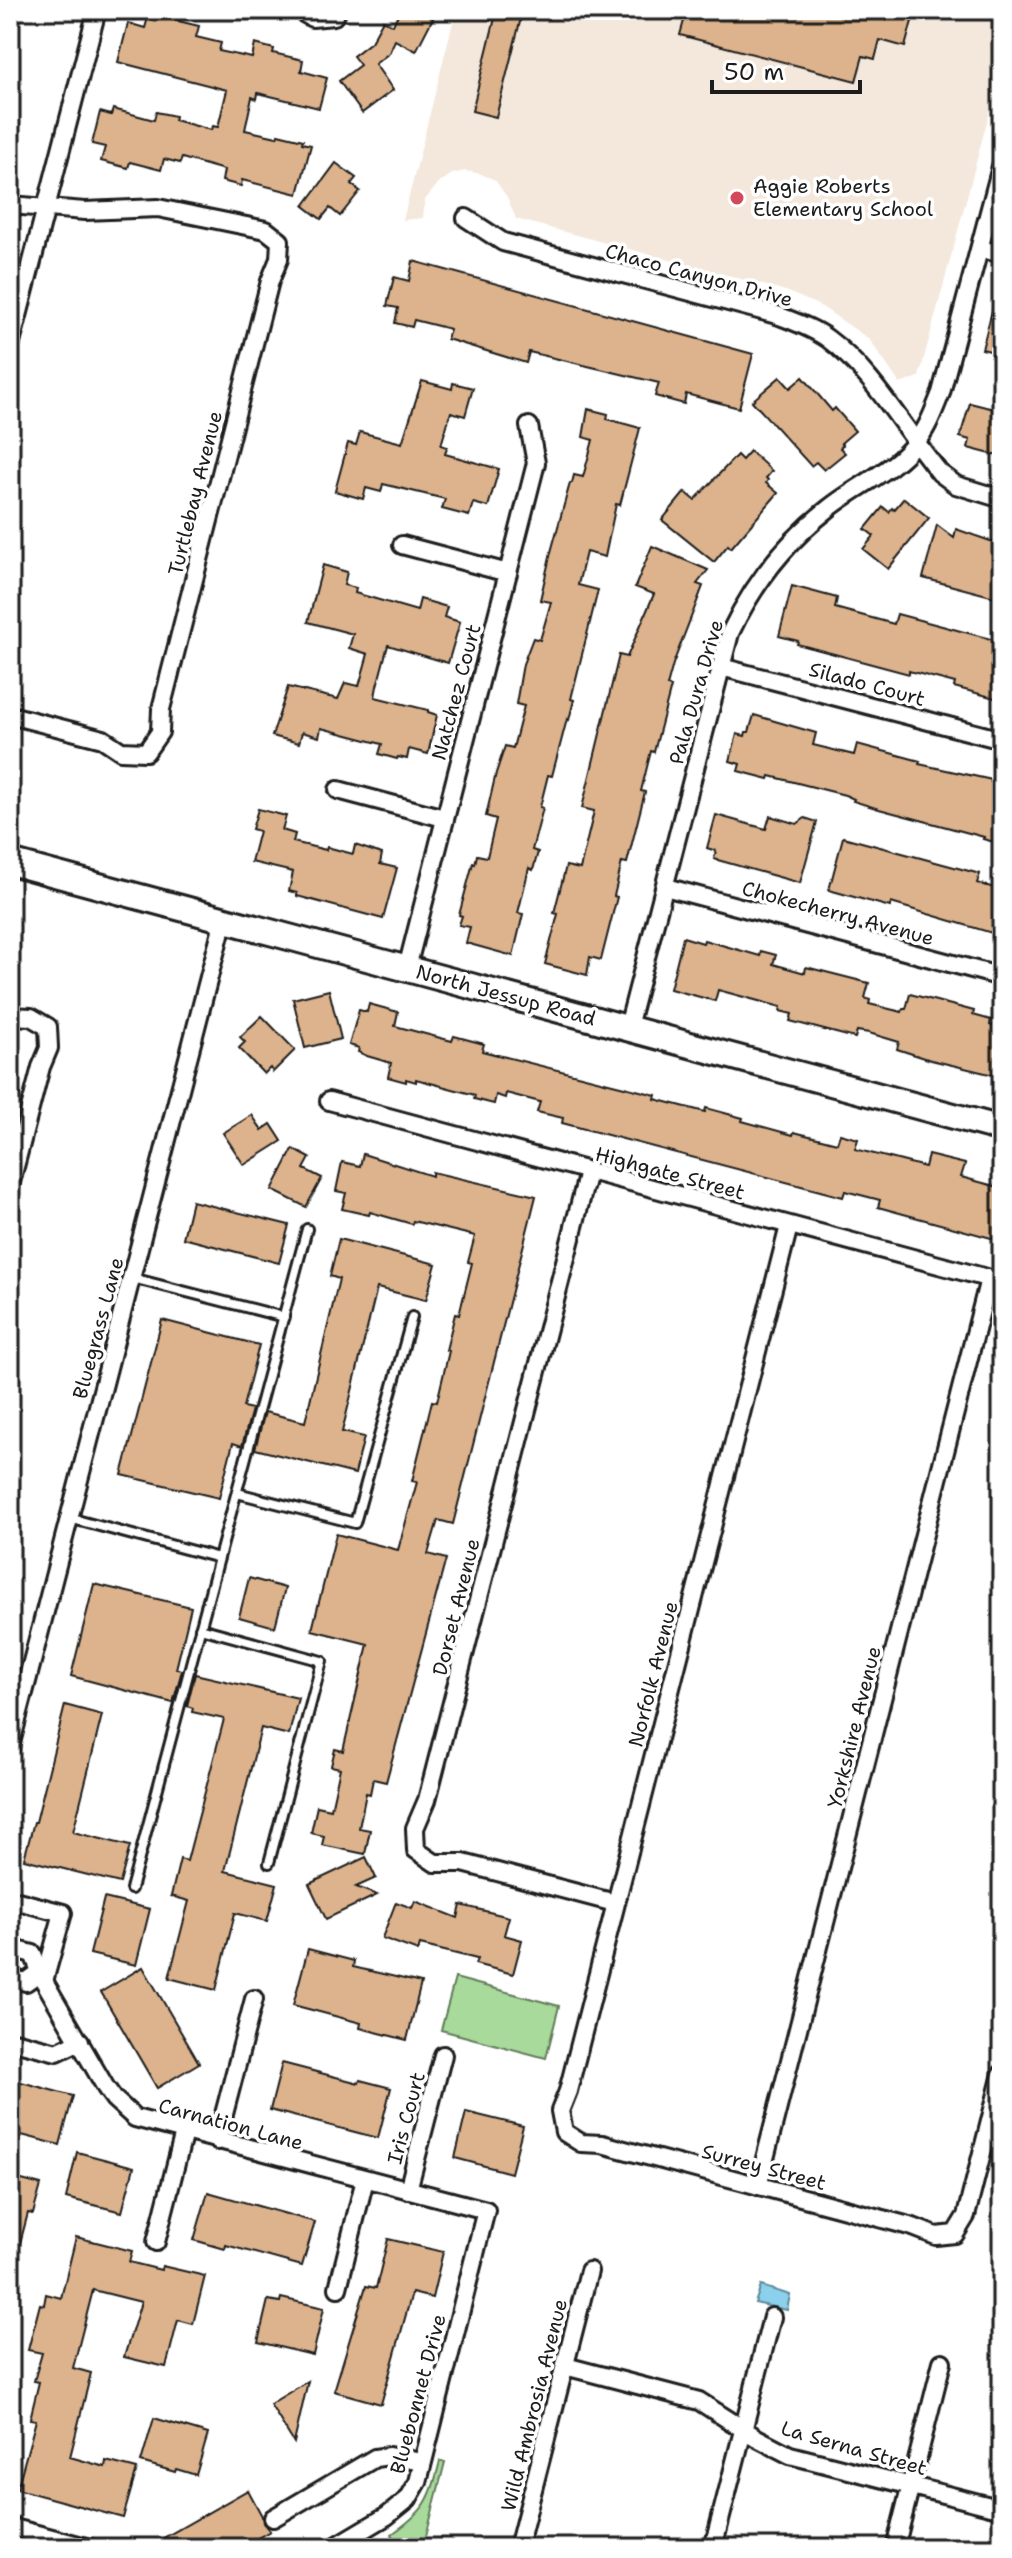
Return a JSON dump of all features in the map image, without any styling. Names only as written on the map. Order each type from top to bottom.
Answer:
[{"type":"street","points":[[10,347],[97,10]]},
{"type":"street","points":[[298,10],[312,18],[334,16],[338,10]]},
{"type":"street","name":"Pala Dura Drive","points":[[628,1027],[730,633],[760,578],[778,556],[827,509],[898,460],[916,444],[929,422],[941,393],[1002,163]]},
{"type":"street","points":[[10,205],[45,210]]},
{"type":"street","name":"Turtlebay Avenue","points":[[10,715],[103,739],[121,751],[146,752],[160,732],[161,709],[270,281],[279,259],[280,241],[266,230],[158,208],[45,210]]},
{"type":"street","name":"Chaco Canyon Drive","points":[[466,218],[503,242],[777,315],[807,326],[827,338],[865,374],[940,473],[956,485],[1002,499]]},
{"type":"street","points":[[980,249],[1002,254]]},
{"type":"street","name":"Natchez Court","points":[[407,968],[536,463],[529,426]]},
{"type":"street","points":[[402,545],[508,573]]},
{"type":"street","name":"Silado Court","points":[[721,667],[1002,740]]},
{"type":"street","points":[[338,790],[444,818]]},
{"type":"street","name":"North Jessup Road","points":[[10,862],[1002,1129]]},
{"type":"street","name":"Chokecherry Avenue","points":[[665,887],[1002,977]]},
{"type":"street","name":"Bluegrass Lane","points":[[10,1747],[224,919]]},
{"type":"street","points":[[10,1016],[31,1017],[48,1027],[49,1048],[41,1067],[10,1186]]},
{"type":"street","name":"Highgate Street","points":[[329,1101],[996,1280]]},
{"type":"street","name":"Dorset Avenue","points":[[588,1172],[427,1800],[415,1828],[416,1850],[435,1863],[463,1863],[615,1903]]},
{"type":"street","name":"Norfolk Avenue","points":[[564,2132],[560,2111],[568,2091],[789,1226]]},
{"type":"street","name":"Yorkshire Avenue","points":[[758,2186],[996,1280]]},
{"type":"street","points":[[10,1899],[63,1913],[42,1977],[26,1982],[10,1978]]},
{"type":"street","name":"Carnation Lane","points":[[10,1948],[33,1954],[42,1977],[106,2088],[126,2111],[147,2123],[486,2210]]},
{"type":"street","points":[[217,2141],[254,1999]]},
{"type":"street","points":[[10,2040],[57,2052],[80,2041]]},
{"type":"street","name":"Iris Court","points":[[408,2190],[443,2055]]},
{"type":"street","name":"Surrey Street","points":[[564,2132],[581,2143],[602,2144],[913,2227],[936,2236],[955,2234],[966,2216],[1002,2074]]},
{"type":"street","points":[[156,2242],[184,2132]]},
{"type":"street","points":[[338,2288],[365,2179]]},
{"type":"street","name":"Bluebonnet Drive","points":[[333,2548],[387,2516],[408,2499],[418,2482],[486,2210]]},
{"type":"street","name":"Wild Ambrosia Avenue","points":[[518,2548],[589,2271]]},
{"type":"street","points":[[713,2548],[772,2317]]},
{"type":"street","points":[[895,2548],[942,2362]]},
{"type":"street","name":"La Serna Street","points":[[565,2366],[699,2401],[790,2455],[1002,2509]]},
{"type":"street","points":[[273,2518],[375,2458],[389,2456],[422,2462]]},
{"type":"street","points":[[10,2527],[90,2548]]},
{"type":"lane","points":[[989,10],[1002,15]]},
{"type":"lane","points":[[131,1889],[307,1229]]},
{"type":"lane","points":[[132,1278],[284,1317]]},
{"type":"lane","points":[[237,1493],[355,1523],[412,1317]]},
{"type":"lane","points":[[69,1518],[219,1558]]},
{"type":"lane","points":[[200,1628],[322,1661],[269,1863]]},
{"type":"shaded area","name":"Aggie Roberts Elementary School","points":[[456,10],[1002,10],[1002,65],[919,377],[900,384],[869,339],[822,307],[786,291],[516,219],[507,197],[495,180],[481,174],[466,171],[452,174],[438,184],[425,200],[423,218],[403,220]]},
{"type":"green space","points":[[455,1978],[559,2006],[546,2058],[441,2030]]},
{"type":"green space","points":[[440,2461],[445,2462],[423,2548],[400,2548],[392,2534],[425,2504]]},
{"type":"water","points":[[761,2286],[790,2295],[787,2310],[755,2303]]},
{"type":"building","points":[[400,10],[423,10],[434,16],[416,51],[395,40],[389,53],[375,64],[393,90],[362,113],[339,81],[360,65],[353,56],[371,42],[383,20],[393,25]]},
{"type":"building","points":[[497,10],[523,10],[496,117],[472,111]]},
{"type":"building","points":[[687,10],[915,10],[905,47],[880,40],[875,59],[863,56],[856,81],[680,35]]},
{"type":"building","points":[[149,14],[199,26],[196,37],[221,43],[219,51],[252,58],[255,44],[274,49],[273,53],[303,60],[301,71],[327,78],[319,108],[258,93],[257,99],[252,97],[245,130],[277,137],[278,134],[311,145],[298,194],[242,180],[241,186],[222,181],[224,170],[182,158],[180,163],[164,159],[161,170],[130,162],[128,168],[101,161],[105,147],[92,144],[100,112],[111,115],[113,109],[154,120],[156,112],[211,130],[212,126],[218,127],[227,90],[118,62],[128,23],[145,28]]},
{"type":"building","points":[[336,163],[356,178],[351,184],[360,191],[340,216],[330,208],[321,219],[304,206]]},
{"type":"building","points":[[413,261],[753,354],[739,408],[686,394],[684,404],[655,396],[659,383],[529,352],[526,363],[447,339],[450,329],[414,320],[412,327],[395,323],[398,308],[387,306],[394,277],[409,281]]},
{"type":"building","points":[[997,292],[1002,293],[1002,354],[982,349]]},
{"type":"building","points":[[780,377],[790,388],[803,377],[832,411],[835,408],[855,431],[841,443],[840,448],[845,453],[824,470],[816,462],[811,466],[752,401]]},
{"type":"building","points":[[422,381],[452,389],[453,383],[473,388],[465,416],[451,412],[441,445],[447,447],[445,454],[499,469],[488,507],[473,503],[469,516],[442,509],[445,499],[383,484],[381,492],[366,488],[363,499],[335,491],[348,443],[356,445],[360,432],[402,443]]},
{"type":"building","points":[[970,403],[1002,411],[1002,457],[968,448],[970,440],[960,437]]},
{"type":"building","points":[[588,409],[608,414],[607,419],[640,428],[620,505],[616,504],[605,557],[586,552],[578,585],[598,590],[571,699],[574,700],[569,720],[552,776],[548,775],[540,807],[543,808],[532,850],[538,852],[533,870],[529,868],[518,913],[523,914],[513,956],[466,943],[470,927],[459,925],[462,916],[459,915],[473,863],[477,855],[487,857],[496,819],[486,816],[496,773],[505,746],[513,748],[524,706],[516,704],[523,664],[533,638],[540,640],[551,602],[540,600],[551,552],[570,483],[574,475],[583,477],[593,440],[583,437]]},
{"type":"building","points":[[750,451],[772,471],[766,483],[778,493],[731,548],[728,545],[714,562],[662,520],[685,492],[695,500],[737,455],[742,460]]},
{"type":"building","points":[[904,498],[929,518],[888,569],[863,549],[874,536],[865,529],[883,507],[889,512],[892,508],[894,510]]},
{"type":"building","points":[[937,525],[954,538],[956,529],[1002,545],[1002,599],[923,578]]},
{"type":"building","points":[[652,546],[708,570],[697,584],[703,586],[673,664],[667,686],[671,687],[641,791],[645,792],[627,863],[622,862],[614,896],[617,897],[601,960],[590,957],[587,975],[545,964],[566,866],[580,869],[594,811],[582,808],[619,655],[627,657],[654,594],[635,587]]},
{"type":"building","points":[[323,565],[347,572],[344,585],[356,588],[355,593],[417,611],[420,599],[447,607],[444,617],[460,622],[448,663],[388,645],[377,686],[375,697],[437,715],[428,754],[409,749],[407,759],[397,759],[379,754],[382,744],[321,728],[319,737],[302,732],[299,743],[272,736],[288,687],[338,699],[345,683],[359,686],[368,654],[349,648],[353,634],[308,622]]},
{"type":"building","points":[[792,586],[837,598],[835,608],[894,624],[897,614],[1002,642],[1002,700],[954,687],[955,683],[909,671],[909,674],[797,644],[798,641],[779,636]]},
{"type":"building","points":[[754,715],[816,733],[813,745],[854,755],[857,744],[1002,785],[1002,844],[853,801],[845,795],[738,771],[740,764],[730,761],[737,734],[745,736],[749,732]]},
{"type":"building","points":[[258,809],[286,816],[282,830],[295,834],[293,842],[353,854],[355,845],[382,854],[380,864],[397,868],[383,919],[297,896],[297,893],[289,891],[293,872],[251,862],[259,831],[252,829]]},
{"type":"building","points":[[716,815],[766,829],[770,816],[797,824],[805,818],[817,822],[800,883],[714,859],[716,851],[707,848]]},
{"type":"building","points":[[843,837],[980,874],[977,883],[1002,890],[1002,936],[891,903],[890,907],[829,890]]},
{"type":"building","points":[[683,937],[760,956],[761,951],[776,955],[773,964],[805,973],[806,967],[869,983],[865,998],[870,1000],[869,1004],[902,1012],[906,1009],[910,994],[974,1011],[973,1015],[991,1020],[990,1025],[1002,1029],[1002,1077],[897,1049],[899,1042],[869,1033],[857,1031],[855,1038],[790,1021],[792,1014],[780,1011],[781,1007],[718,990],[715,1001],[670,989]]},
{"type":"building","points":[[329,990],[341,1039],[305,1048],[293,999]]},
{"type":"building","points":[[369,1004],[398,1012],[395,1026],[452,1041],[454,1036],[484,1044],[482,1051],[656,1095],[655,1099],[705,1112],[706,1108],[793,1135],[794,1132],[837,1143],[840,1134],[858,1139],[855,1149],[925,1167],[928,1155],[965,1164],[961,1177],[1002,1188],[1002,1241],[878,1207],[880,1200],[845,1191],[843,1197],[562,1123],[563,1118],[537,1112],[540,1102],[506,1093],[505,1098],[496,1095],[494,1104],[474,1099],[475,1095],[416,1079],[416,1082],[406,1079],[406,1082],[388,1077],[391,1063],[367,1056],[358,1052],[359,1048],[349,1045],[359,1010],[367,1012]]},
{"type":"building","points":[[262,1016],[295,1050],[273,1072],[270,1068],[264,1074],[239,1048],[245,1042],[240,1037]]},
{"type":"building","points":[[252,1115],[262,1130],[271,1124],[282,1141],[244,1165],[223,1133]]},
{"type":"building","points":[[293,1149],[310,1158],[304,1169],[322,1178],[306,1207],[272,1190]]},
{"type":"building","points":[[363,1154],[432,1176],[432,1172],[536,1196],[453,1524],[438,1520],[428,1554],[446,1559],[386,1782],[373,1779],[370,1794],[366,1793],[359,1828],[370,1830],[365,1854],[322,1845],[324,1836],[311,1833],[317,1806],[331,1809],[340,1768],[331,1766],[335,1749],[343,1751],[368,1644],[312,1630],[336,1534],[398,1550],[417,1482],[412,1481],[432,1401],[437,1402],[455,1314],[459,1315],[472,1263],[468,1262],[475,1236],[370,1212],[369,1215],[342,1209],[346,1193],[336,1191],[342,1162],[360,1166]]},
{"type":"building","points":[[192,1201],[289,1225],[279,1263],[183,1238]]},
{"type":"building","points":[[339,1239],[436,1264],[426,1300],[377,1288],[342,1432],[364,1437],[355,1474],[255,1449],[265,1412],[305,1422],[339,1279],[330,1276]]},
{"type":"building","points":[[162,1320],[259,1345],[243,1407],[252,1409],[242,1446],[233,1443],[219,1498],[122,1475]]},
{"type":"building","points":[[249,1578],[285,1588],[275,1627],[239,1617]]},
{"type":"building","points":[[94,1584],[191,1607],[176,1669],[182,1670],[173,1703],[71,1676]]},
{"type":"building","points":[[195,1674],[298,1698],[289,1735],[261,1728],[225,1871],[277,1884],[267,1921],[235,1913],[216,1990],[169,1978],[189,1901],[171,1896],[180,1859],[187,1861],[224,1719],[192,1712],[193,1708],[187,1706]]},
{"type":"building","points":[[65,1705],[102,1715],[73,1832],[130,1846],[120,1883],[24,1859]]},
{"type":"building","points":[[366,1857],[376,1878],[356,1887],[377,1895],[326,1919],[309,1884]]},
{"type":"building","points":[[104,1898],[150,1909],[136,1965],[90,1954]]},
{"type":"building","points":[[415,1901],[458,1918],[461,1905],[509,1917],[504,1935],[522,1940],[513,1974],[475,1964],[477,1959],[420,1945],[418,1951],[382,1938],[396,1902],[412,1908]]},
{"type":"building","points":[[308,1949],[354,1961],[353,1967],[421,1983],[407,2040],[360,2028],[361,2023],[293,2005]]},
{"type":"building","points":[[143,1967],[199,2063],[157,2088],[101,1992]]},
{"type":"building","points":[[282,2063],[391,2088],[378,2138],[270,2110]]},
{"type":"building","points":[[10,2079],[73,2096],[60,2145],[10,2132]]},
{"type":"building","points":[[466,2112],[523,2126],[511,2173],[455,2158]]},
{"type":"building","points":[[77,2152],[134,2167],[122,2212],[66,2198]]},
{"type":"building","points":[[10,2177],[41,2185],[33,2214],[28,2213],[15,2262],[10,2261]]},
{"type":"building","points":[[208,2192],[315,2222],[302,2266],[226,2245],[225,2249],[194,2240]]},
{"type":"building","points":[[76,2237],[132,2251],[129,2262],[205,2276],[193,2324],[178,2320],[166,2367],[124,2357],[141,2302],[93,2290],[73,2368],[91,2373],[70,2457],[105,2467],[106,2461],[137,2469],[123,2518],[17,2489],[36,2420],[30,2419],[39,2382],[34,2381],[42,2353],[28,2350],[40,2304],[44,2305],[46,2294],[61,2298]]},
{"type":"building","points":[[388,2239],[443,2252],[432,2298],[412,2293],[381,2404],[334,2391],[366,2286],[376,2288]]},
{"type":"building","points":[[281,2298],[324,2308],[313,2355],[258,2342],[268,2300],[280,2302]]},
{"type":"building","points":[[308,2381],[294,2443],[270,2404]]},
{"type":"building","points":[[154,2418],[208,2434],[196,2475],[141,2462]]},
{"type":"building","points":[[248,2490],[270,2531],[240,2548],[146,2548]]},
{"type":"place","name":"Aggie Roberts Elementary School","points":[[737,198]]}]
